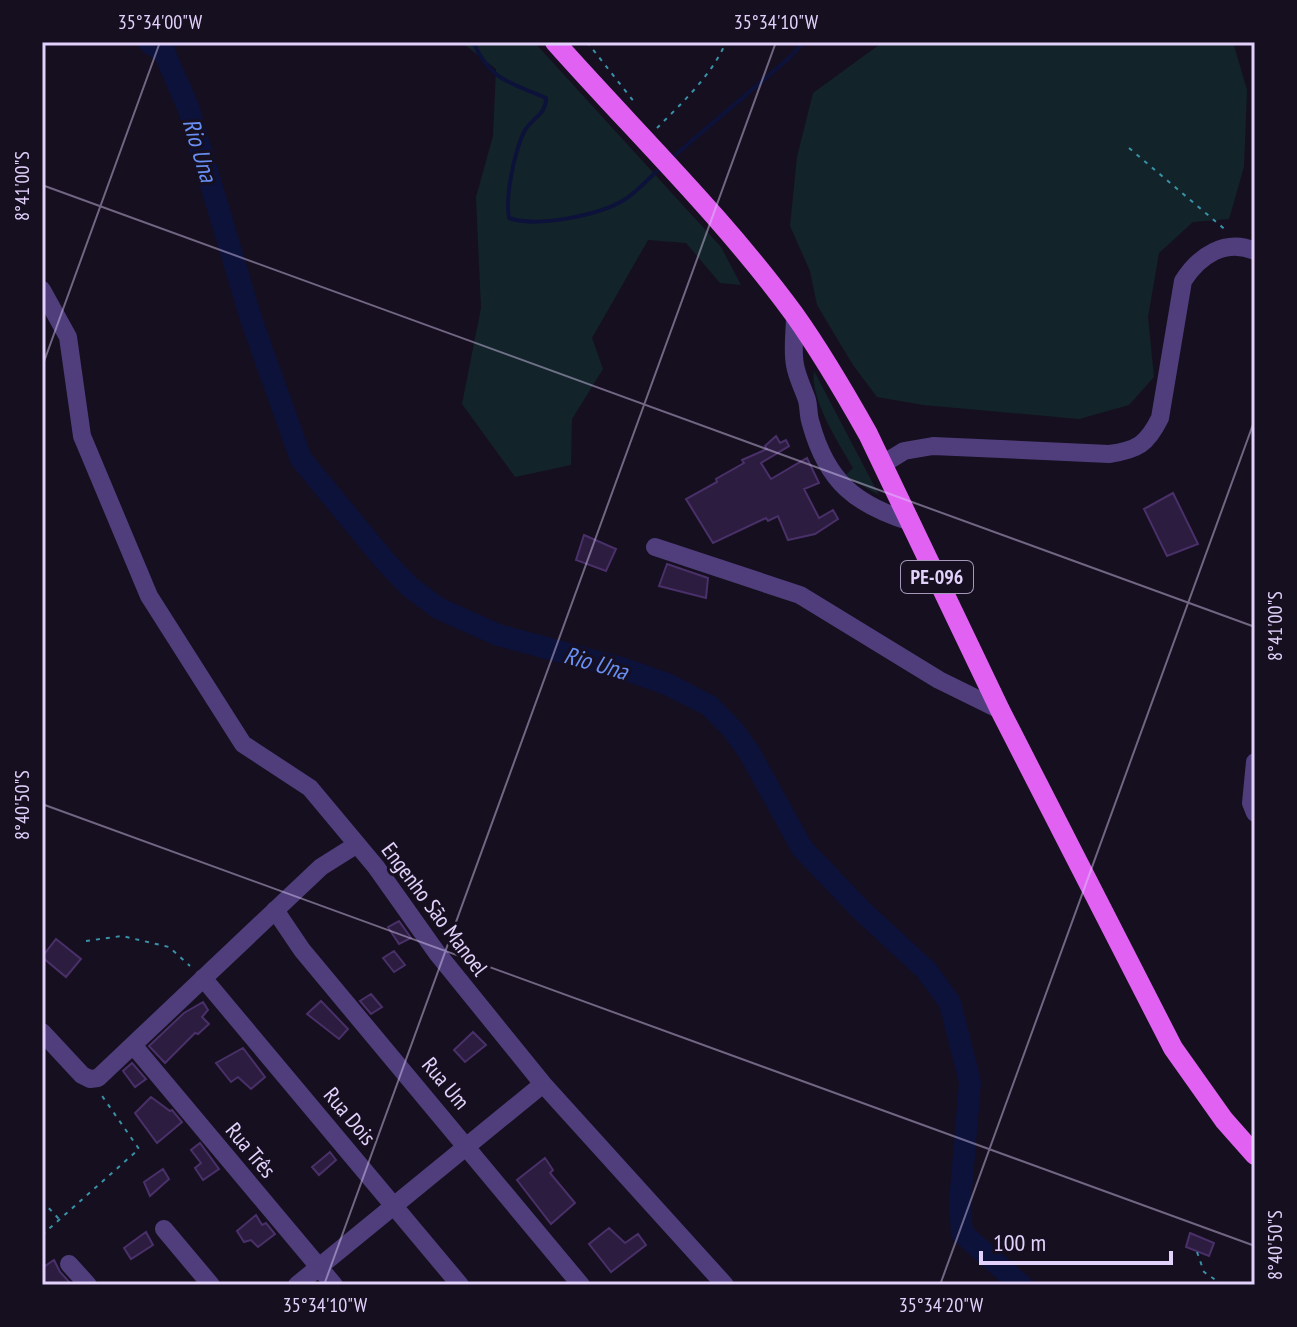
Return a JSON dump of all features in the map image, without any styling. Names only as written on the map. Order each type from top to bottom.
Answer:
[{"type":"main road","name":"PE-096","points":[[555,42],[716,217],[795,316],[850,402],[883,464],[1000,710],[1173,1048],[1224,1120],[1255,1155]]},
{"type":"street","points":[[883,464],[904,451],[933,446],[1109,454],[1138,447],[1150,438],[1160,418],[1183,281],[1192,266],[1207,253],[1229,246],[1251,250]]},
{"type":"street","points":[[42,290],[68,337],[82,436],[149,596],[243,744],[310,788],[356,845]]},
{"type":"street","points":[[795,316],[795,366],[808,404],[811,427],[836,486],[879,512],[911,522]]},
{"type":"street","points":[[655,547],[800,595],[939,680],[1000,710]]},
{"type":"street","points":[[1255,762],[1251,803],[1255,813]]},
{"type":"street","name":"Engenho São Manoel","points":[[90,1079],[98,1078],[321,867],[356,845],[376,867],[437,953],[543,1084],[725,1285]]},
{"type":"street","name":"Rua Um","points":[[275,910],[310,960],[581,1285]]},
{"type":"street","name":"Rua Dois","points":[[203,978],[460,1285]]},
{"type":"street","points":[[42,1032],[82,1075],[90,1079]]},
{"type":"street","name":"Rua Três","points":[[133,1045],[334,1285]]},
{"type":"street","points":[[297,1285],[543,1084]]},
{"type":"street","points":[[164,1229],[211,1285]]},
{"type":"street","points":[[69,1264],[88,1285]]},
{"type":"path","points":[[587,42],[637,106]]},
{"type":"path","points":[[645,140],[704,76],[726,42]]},
{"type":"path","points":[[1129,148],[1251,250]]},
{"type":"path","points":[[86,941],[122,936],[169,947],[203,978]]},
{"type":"path","points":[[42,1235],[139,1149],[90,1079]]},
{"type":"path","points":[[42,1201],[59,1220]]},
{"type":"path","points":[[1197,1252],[1204,1272],[1223,1285]]},
{"type":"green space","points":[[461,42],[534,42],[721,247],[741,285],[720,283],[686,243],[648,240],[592,338],[603,369],[572,419],[571,465],[515,477],[462,404],[481,308],[476,197],[493,136],[496,69]]},
{"type":"green space","points":[[883,42],[1233,42],[1247,90],[1244,167],[1229,219],[1193,222],[1159,253],[1148,317],[1154,377],[1129,405],[1079,419],[923,405],[877,397],[853,365],[817,305],[810,271],[790,226],[797,157],[813,93]]},
{"type":"green space","points":[[814,371],[879,495],[845,476],[853,468],[821,408],[816,395]]},
{"type":"building","points":[[776,436],[780,443],[786,440],[789,446],[761,463],[771,479],[807,458],[819,483],[804,489],[819,518],[833,510],[838,519],[815,534],[788,540],[778,516],[768,521],[766,518],[713,543],[686,499],[717,482],[716,479],[744,463],[742,460],[767,449],[765,446]]},
{"type":"building","points":[[1173,493],[1198,544],[1167,556],[1144,509]]},
{"type":"building","points":[[584,535],[616,549],[606,571],[576,560]]},
{"type":"building","points":[[667,564],[708,578],[706,598],[659,586]]},
{"type":"building","points":[[399,921],[411,938],[399,944],[388,927]]},
{"type":"building","points":[[56,939],[81,959],[66,977],[42,957]]},
{"type":"building","points":[[394,951],[405,965],[394,972],[383,958]]},
{"type":"building","points":[[371,994],[382,1007],[371,1014],[360,1001]]},
{"type":"building","points":[[321,1001],[348,1029],[339,1039],[307,1014]]},
{"type":"building","points":[[203,1002],[208,1010],[202,1017],[209,1024],[198,1034],[195,1033],[165,1063],[149,1046],[184,1013]]},
{"type":"building","points":[[473,1032],[486,1045],[465,1062],[454,1050]]},
{"type":"building","points":[[243,1048],[265,1077],[251,1089],[238,1077],[231,1082],[216,1063]]},
{"type":"building","points":[[132,1063],[146,1079],[135,1087],[123,1071]]},
{"type":"building","points":[[151,1097],[172,1110],[182,1122],[157,1143],[135,1113]]},
{"type":"building","points":[[200,1143],[219,1169],[203,1180],[195,1168],[201,1163],[191,1150]]},
{"type":"building","points":[[330,1152],[336,1160],[319,1175],[312,1167]]},
{"type":"building","points":[[545,1158],[553,1170],[550,1173],[575,1203],[551,1224],[517,1180]]},
{"type":"building","points":[[163,1169],[169,1179],[150,1196],[144,1182]]},
{"type":"building","points":[[256,1215],[262,1225],[266,1223],[275,1234],[258,1247],[251,1240],[244,1242],[237,1231]]},
{"type":"building","points":[[609,1228],[625,1243],[638,1234],[646,1245],[611,1272],[589,1244]]},
{"type":"building","points":[[146,1232],[153,1245],[131,1259],[124,1248]]},
{"type":"building","points":[[1190,1233],[1214,1243],[1209,1256],[1186,1247]]},
{"type":"building","points":[[54,1260],[72,1285],[42,1285],[42,1268]]},
{"type":"waterway","name":"Rio Una","points":[[149,42],[164,52],[188,107],[252,322],[301,459],[385,561],[410,587],[438,608],[498,635],[621,668],[667,684],[710,706],[733,730],[749,752],[802,848],[860,909],[927,971],[950,1003],[970,1082],[960,1203],[962,1233],[1021,1285]]},
{"type":"waterway","points":[[159,49],[184,42]]},
{"type":"waterway","points":[[473,42],[494,73],[511,84],[546,98],[544,109],[526,129],[516,153],[509,188],[509,218],[551,221],[599,211],[628,197],[657,171]]},
{"type":"waterway","points":[[674,156],[804,42]]}]
